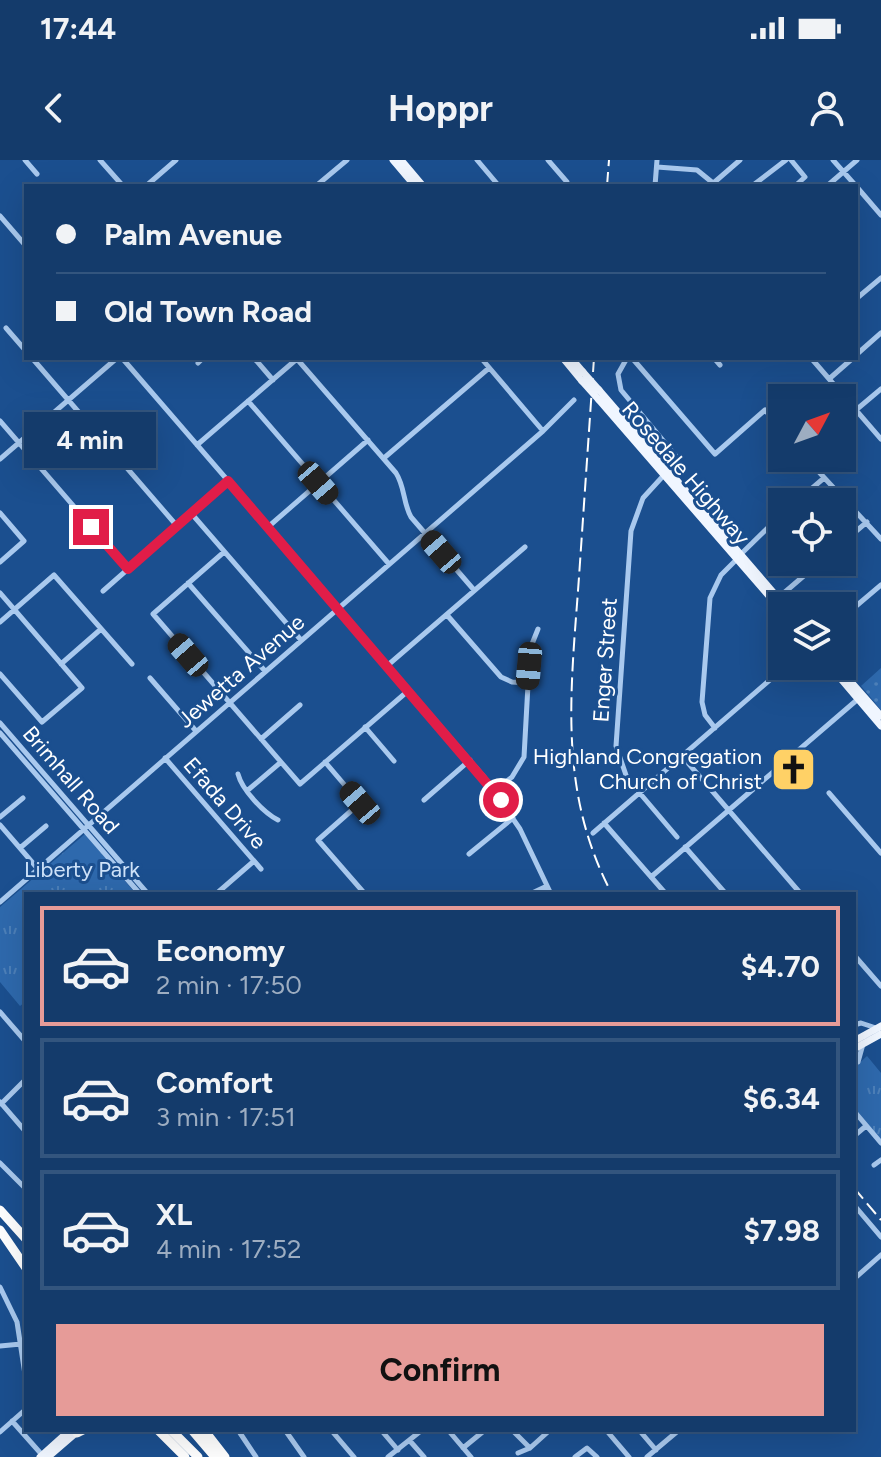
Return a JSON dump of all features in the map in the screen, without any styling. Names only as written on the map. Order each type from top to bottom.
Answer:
[{"type":"highway","points":[[0,1210],[24,1236]]},
{"type":"highway","points":[[0,1229],[24,1256]]},
{"type":"highway","points":[[0,1229],[24,1265]]},
{"type":"highway","points":[[160,1432],[185,1457]]},
{"type":"highway","points":[[175,1432],[199,1457]]},
{"type":"highway","points":[[195,1432],[214,1455]]},
{"type":"highway","points":[[206,1432],[225,1457]]},
{"type":"main road","points":[[401,160],[417,184]]},
{"type":"main road","points":[[391,163],[417,184]]},
{"type":"main road","name":"Rosedale Highway","points":[[565,360],[583,376]]},
{"type":"main road","name":"Rosedale Highway","points":[[572,360],[708,526],[759,576],[770,592]]},
{"type":"main road","name":"Rosedale Highway","points":[[599,395],[623,428],[694,500],[769,592]]},
{"type":"main road","points":[[843,680],[881,721]]},
{"type":"main road","points":[[845,680],[854,686],[881,721]]},
{"type":"main road","points":[[856,1045],[880,1029]]},
{"type":"main road","points":[[43,1456],[76,1432]]},
{"type":"street","points":[[25,160],[37,174]]},
{"type":"street","points":[[100,160],[121,184]]},
{"type":"street","points":[[148,184],[176,160]]},
{"type":"street","points":[[318,184],[347,160]]},
{"type":"street","points":[[477,160],[497,184]]},
{"type":"street","points":[[548,160],[567,184]]},
{"type":"street","points":[[713,184],[740,160]]},
{"type":"street","points":[[755,184],[789,160],[805,177],[797,184]]},
{"type":"street","points":[[833,160],[854,184]]},
{"type":"street","points":[[829,184],[857,160]]},
{"type":"street","points":[[655,184],[657,163],[697,170],[711,184]]},
{"type":"street","points":[[858,188],[881,215]]},
{"type":"street","points":[[1,219],[24,244]]},
{"type":"street","points":[[858,297],[881,278]]},
{"type":"street","points":[[6,328],[24,349]]},
{"type":"street","points":[[858,353],[881,333]]},
{"type":"street","points":[[34,360],[177,526]]},
{"type":"street","points":[[0,459],[118,360]]},
{"type":"street","points":[[122,360],[495,790],[513,818],[550,892]]},
{"type":"street","points":[[256,360],[273,380]]},
{"type":"street","points":[[197,445],[296,360]]},
{"type":"street","points":[[300,360],[402,482],[409,513],[474,590]]},
{"type":"street","points":[[483,360],[543,431]]},
{"type":"street","points":[[627,360],[619,370],[619,386],[676,456],[676,463],[666,473]]},
{"type":"street","points":[[631,360],[715,454],[765,410],[768,414]]},
{"type":"street","points":[[716,360],[720,365]]},
{"type":"street","points":[[813,360],[833,384]]},
{"type":"street","points":[[829,379],[850,360]]},
{"type":"street","points":[[384,459],[489,368]]},
{"type":"street","points":[[880,437],[856,410],[881,389]]},
{"type":"street","name":"Jewetta Avenue","points":[[0,902],[543,431],[574,400]]},
{"type":"street","points":[[248,401],[389,564]]},
{"type":"street","points":[[0,421],[128,569]]},
{"type":"street","points":[[268,527],[368,440]]},
{"type":"street","points":[[819,472],[881,539]]},
{"type":"street","name":"Enger Street","points":[[666,473],[639,504],[631,531],[616,746],[623,772],[677,837]]},
{"type":"street","points":[[812,488],[824,478]]},
{"type":"street","points":[[103,591],[228,481]]},
{"type":"street","points":[[0,513],[24,541],[0,562]]},
{"type":"street","points":[[191,513],[301,640]]},
{"type":"street","points":[[856,531],[867,522]]},
{"type":"street","points":[[715,728],[705,715],[702,702],[709,604],[717,581],[768,528]]},
{"type":"street","points":[[388,665],[525,547]]},
{"type":"street","points":[[224,552],[153,614],[300,784],[409,690]]},
{"type":"street","points":[[0,622],[54,575],[132,664]]},
{"type":"street","points":[[785,592],[804,576]]},
{"type":"street","points":[[188,583],[265,671]]},
{"type":"street","points":[[856,606],[881,585]]},
{"type":"street","points":[[0,593],[82,688],[42,722],[0,674]]},
{"type":"street","points":[[447,615],[501,677],[527,683]]},
{"type":"street","points":[[61,664],[101,629]]},
{"type":"street","points":[[495,790],[512,777],[524,757],[530,649],[538,629]]},
{"type":"street","points":[[150,678],[196,731]]},
{"type":"street","points":[[593,833],[770,680]]},
{"type":"street","points":[[651,877],[858,699]]},
{"type":"street","points":[[261,739],[300,705]]},
{"type":"street","name":"Brimhall Road","points":[[0,723],[112,861],[142,892]]},
{"type":"street","points":[[365,727],[394,761]]},
{"type":"street","name":"Brimhall Road","points":[[0,733],[134,878],[142,892]]},
{"type":"street","points":[[682,756],[799,892]]},
{"type":"street","name":"Efada Drive","points":[[165,758],[261,869]]},
{"type":"street","points":[[424,800],[470,760]]},
{"type":"street","points":[[248,790],[281,762]]},
{"type":"street","points":[[325,762],[360,803],[318,840],[363,892]]},
{"type":"street","points":[[238,774],[271,817],[278,820]]},
{"type":"street","points":[[829,793],[881,853]]},
{"type":"street","points":[[0,817],[23,798]]},
{"type":"street","points":[[469,854],[513,818]]},
{"type":"street","points":[[604,823],[664,892]]},
{"type":"street","points":[[0,825],[38,869]]},
{"type":"street","points":[[20,848],[46,826]]},
{"type":"street","points":[[685,847],[724,892]]},
{"type":"street","points":[[112,861],[134,878]]},
{"type":"street","points":[[218,892],[254,861]]},
{"type":"street","points":[[534,892],[547,886]]},
{"type":"street","points":[[856,957],[881,986]]},
{"type":"street","points":[[0,1012],[24,1037]]},
{"type":"street","points":[[856,1024],[880,1029]]},
{"type":"street","points":[[856,1024],[863,1029],[856,1045],[856,1063]]},
{"type":"street","points":[[856,1045],[856,1063]]},
{"type":"street","points":[[24,1081],[1,1103],[24,1130]]},
{"type":"street","points":[[856,1114],[881,1143]]},
{"type":"street","points":[[856,1134],[866,1126]]},
{"type":"street","points":[[874,1165],[881,1160]]},
{"type":"street","points":[[0,1163],[24,1187]]},
{"type":"street","points":[[856,1207],[881,1237]]},
{"type":"street","points":[[856,1277],[881,1255]]},
{"type":"street","points":[[0,1287],[15,1315],[24,1366]]},
{"type":"street","points":[[0,1346],[21,1344]]},
{"type":"street","points":[[0,1432],[24,1411]]},
{"type":"street","points":[[12,1421],[43,1456]]},
{"type":"street","points":[[239,1432],[256,1457]]},
{"type":"street","points":[[289,1432],[304,1457]]},
{"type":"street","points":[[333,1432],[354,1457]]},
{"type":"street","points":[[383,1432],[398,1450]]},
{"type":"street","points":[[388,1457],[420,1432]]},
{"type":"street","points":[[450,1432],[471,1457]]},
{"type":"street","points":[[463,1448],[483,1432]]},
{"type":"street","points":[[514,1432],[530,1448]]},
{"type":"street","points":[[518,1453],[530,1448],[548,1432]]},
{"type":"street","points":[[608,1432],[629,1457]]},
{"type":"street","points":[[641,1432],[656,1450]]},
{"type":"street","points":[[647,1457],[677,1432]]},
{"type":"street","points":[[410,1441],[424,1457]]},
{"type":"street","points":[[575,1457],[587,1448],[597,1457]]},
{"type":"green space","points":[[881,668],[881,710],[861,686]]},
{"type":"green space","name":"Liberty Park","points":[[85,834],[134,892],[24,892],[24,1003],[20,1006],[0,982],[0,907]]},
{"type":"green space","points":[[867,1056],[881,1073],[881,1140],[856,1112],[856,1066]]},
{"type":"railway","points":[[607,184],[609,160]]},
{"type":"railway","points":[[594,360],[573,660],[572,739],[575,778],[583,816],[594,855],[611,892]]},
{"type":"railway","points":[[856,1190],[881,1220]]},
{"type":"place","name":"Highland Congregation Church of Christ","points":[[793,769]]},
{"type":"route","points":[[91,527],[128,569],[228,481],[501,800]]}]
